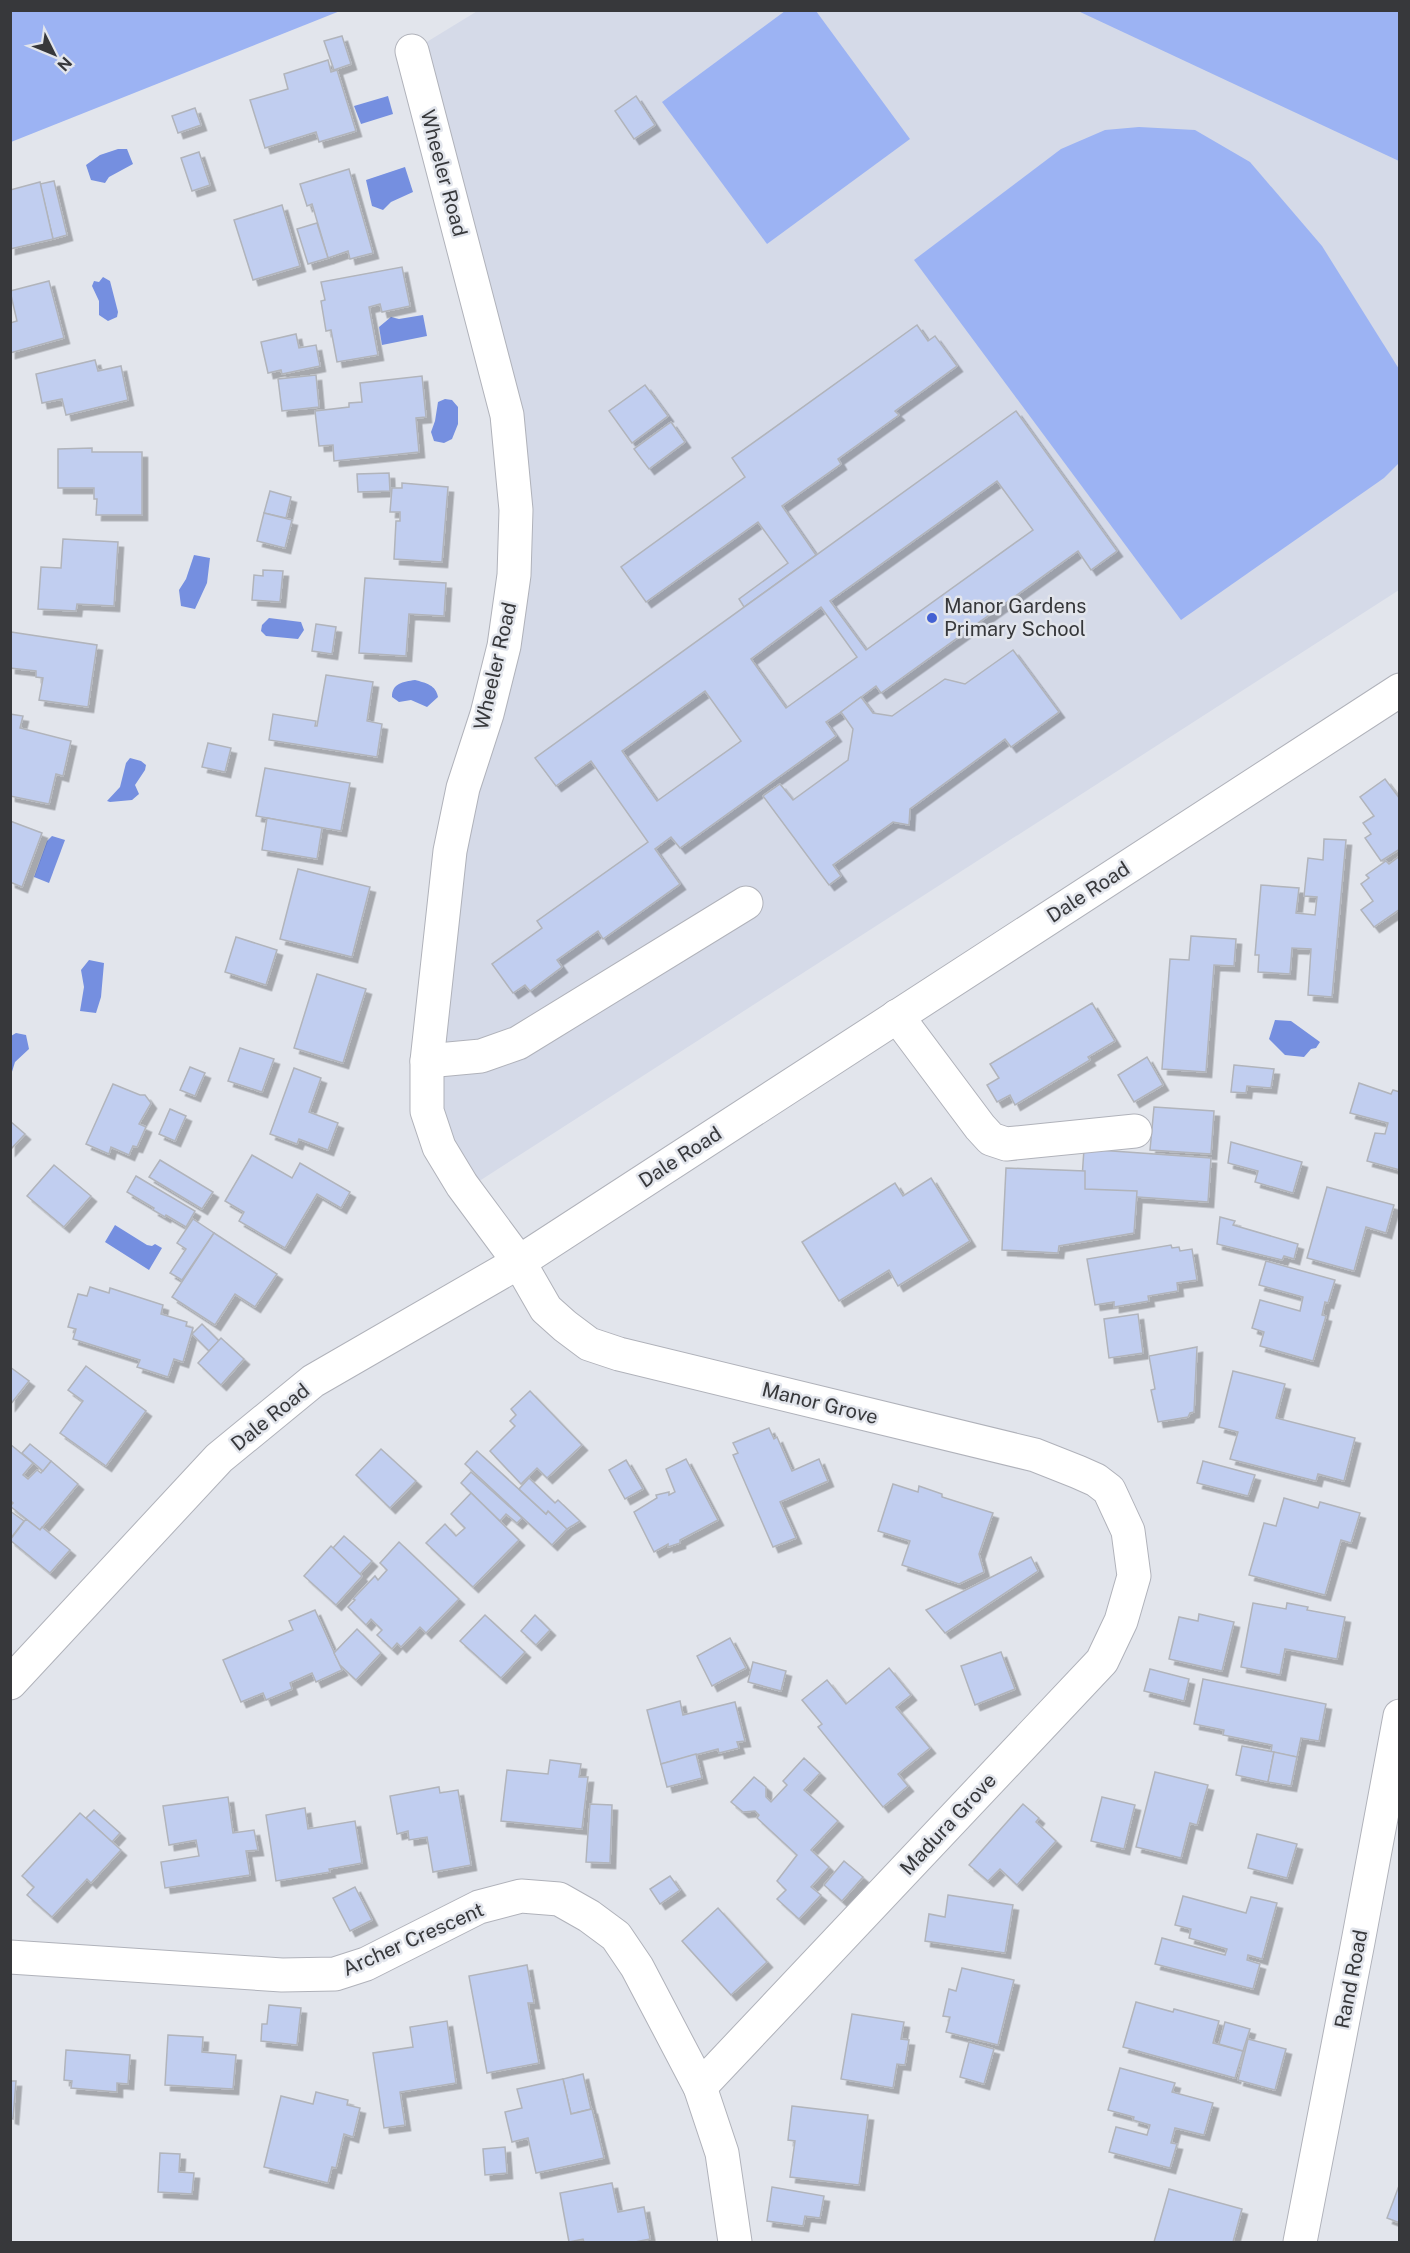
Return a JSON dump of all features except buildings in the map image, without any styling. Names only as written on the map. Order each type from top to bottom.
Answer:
[{"type":"street","name":"Wheeler Road","points":[[412,51],[507,415],[516,510],[514,575],[504,646],[487,714],[463,788],[450,850],[427,1061],[427,1111],[439,1147],[462,1185],[519,1262]]},
{"type":"street","name":"Dale Road","points":[[10,1683],[219,1458],[313,1381],[519,1262],[1400,690]]},
{"type":"street","points":[[427,1061],[481,1056],[518,1042],[746,903]]},
{"type":"street","points":[[897,1016],[980,1127],[992,1139],[1006,1144],[1135,1131]]},
{"type":"street","name":"Manor Grove","points":[[519,1262],[546,1309],[589,1344],[619,1354],[1035,1455],[1096,1480],[1109,1490],[1128,1531]]},
{"type":"street","name":"Madura Grove","points":[[699,2087],[1102,1661],[1121,1621],[1134,1576],[1128,1531]]},
{"type":"street","name":"Rand Road","points":[[1300,2242],[1400,1716]]},
{"type":"street","name":"Archer Crescent","points":[[10,1958],[282,1975],[335,1974],[366,1964],[479,1907],[521,1896],[559,1899],[590,1916],[616,1936],[638,1967],[699,2087],[722,2152],[735,2242]]},
{"type":"shaded area","points":[[11,10],[340,10],[340,11],[11,142]]},
{"type":"shaded area","name":"Manor Gardens Primary School","points":[[479,10],[1399,11],[1399,590],[470,1187],[424,1105],[516,510],[412,51]]},
{"type":"shaded area","points":[[785,11],[816,11],[910,139],[767,244],[662,102]]},
{"type":"shaded area","points":[[1078,11],[1399,11],[1399,161]]},
{"type":"shaded area","points":[[388,96],[393,114],[361,124],[354,106]]},
{"type":"shaded area","points":[[1139,127],[1195,130],[1250,162],[1322,246],[1399,369],[1399,463],[1384,478],[1181,620],[914,260],[1061,149],[1105,130]]},
{"type":"shaded area","points":[[118,149],[127,149],[133,164],[109,177],[105,183],[91,180],[86,165],[100,155]]},
{"type":"shaded area","points":[[405,167],[413,192],[391,202],[383,210],[372,206],[366,180]]},
{"type":"shaded area","points":[[103,277],[110,281],[118,312],[117,317],[108,321],[99,315],[99,301],[92,286],[94,281],[99,282]]},
{"type":"shaded area","points":[[423,315],[427,336],[382,345],[379,327],[391,317],[399,319]]},
{"type":"shaded area","points":[[445,399],[452,400],[458,407],[458,424],[452,439],[444,443],[434,441],[431,432],[438,402]]},
{"type":"shaded area","points":[[194,555],[210,558],[207,583],[195,609],[181,606],[179,590],[186,579]]},
{"type":"shaded area","points":[[269,618],[301,622],[304,630],[298,639],[266,636],[261,631],[262,625]]},
{"type":"shaded area","points":[[415,680],[430,685],[437,693],[438,697],[427,707],[411,700],[399,702],[392,697],[396,686]]},
{"type":"shaded area","points":[[130,758],[146,765],[135,785],[139,794],[132,800],[107,801],[120,787],[126,763]]},
{"type":"shaded area","points":[[52,836],[65,840],[49,883],[34,877],[47,841]]},
{"type":"shaded area","points":[[89,960],[104,963],[101,997],[96,1013],[80,1011],[84,987],[81,970]]},
{"type":"shaded area","points":[[1275,1020],[1291,1021],[1320,1042],[1304,1057],[1285,1055],[1269,1039]]},
{"type":"shaded area","points":[[16,1033],[26,1035],[29,1049],[15,1062],[11,1075],[11,1036]]},
{"type":"shaded area","points":[[115,1225],[147,1245],[155,1244],[162,1248],[149,1270],[105,1242]]},
{"type":"place","name":"Manor Gardens Primary School","points":[[932,618]]}]
